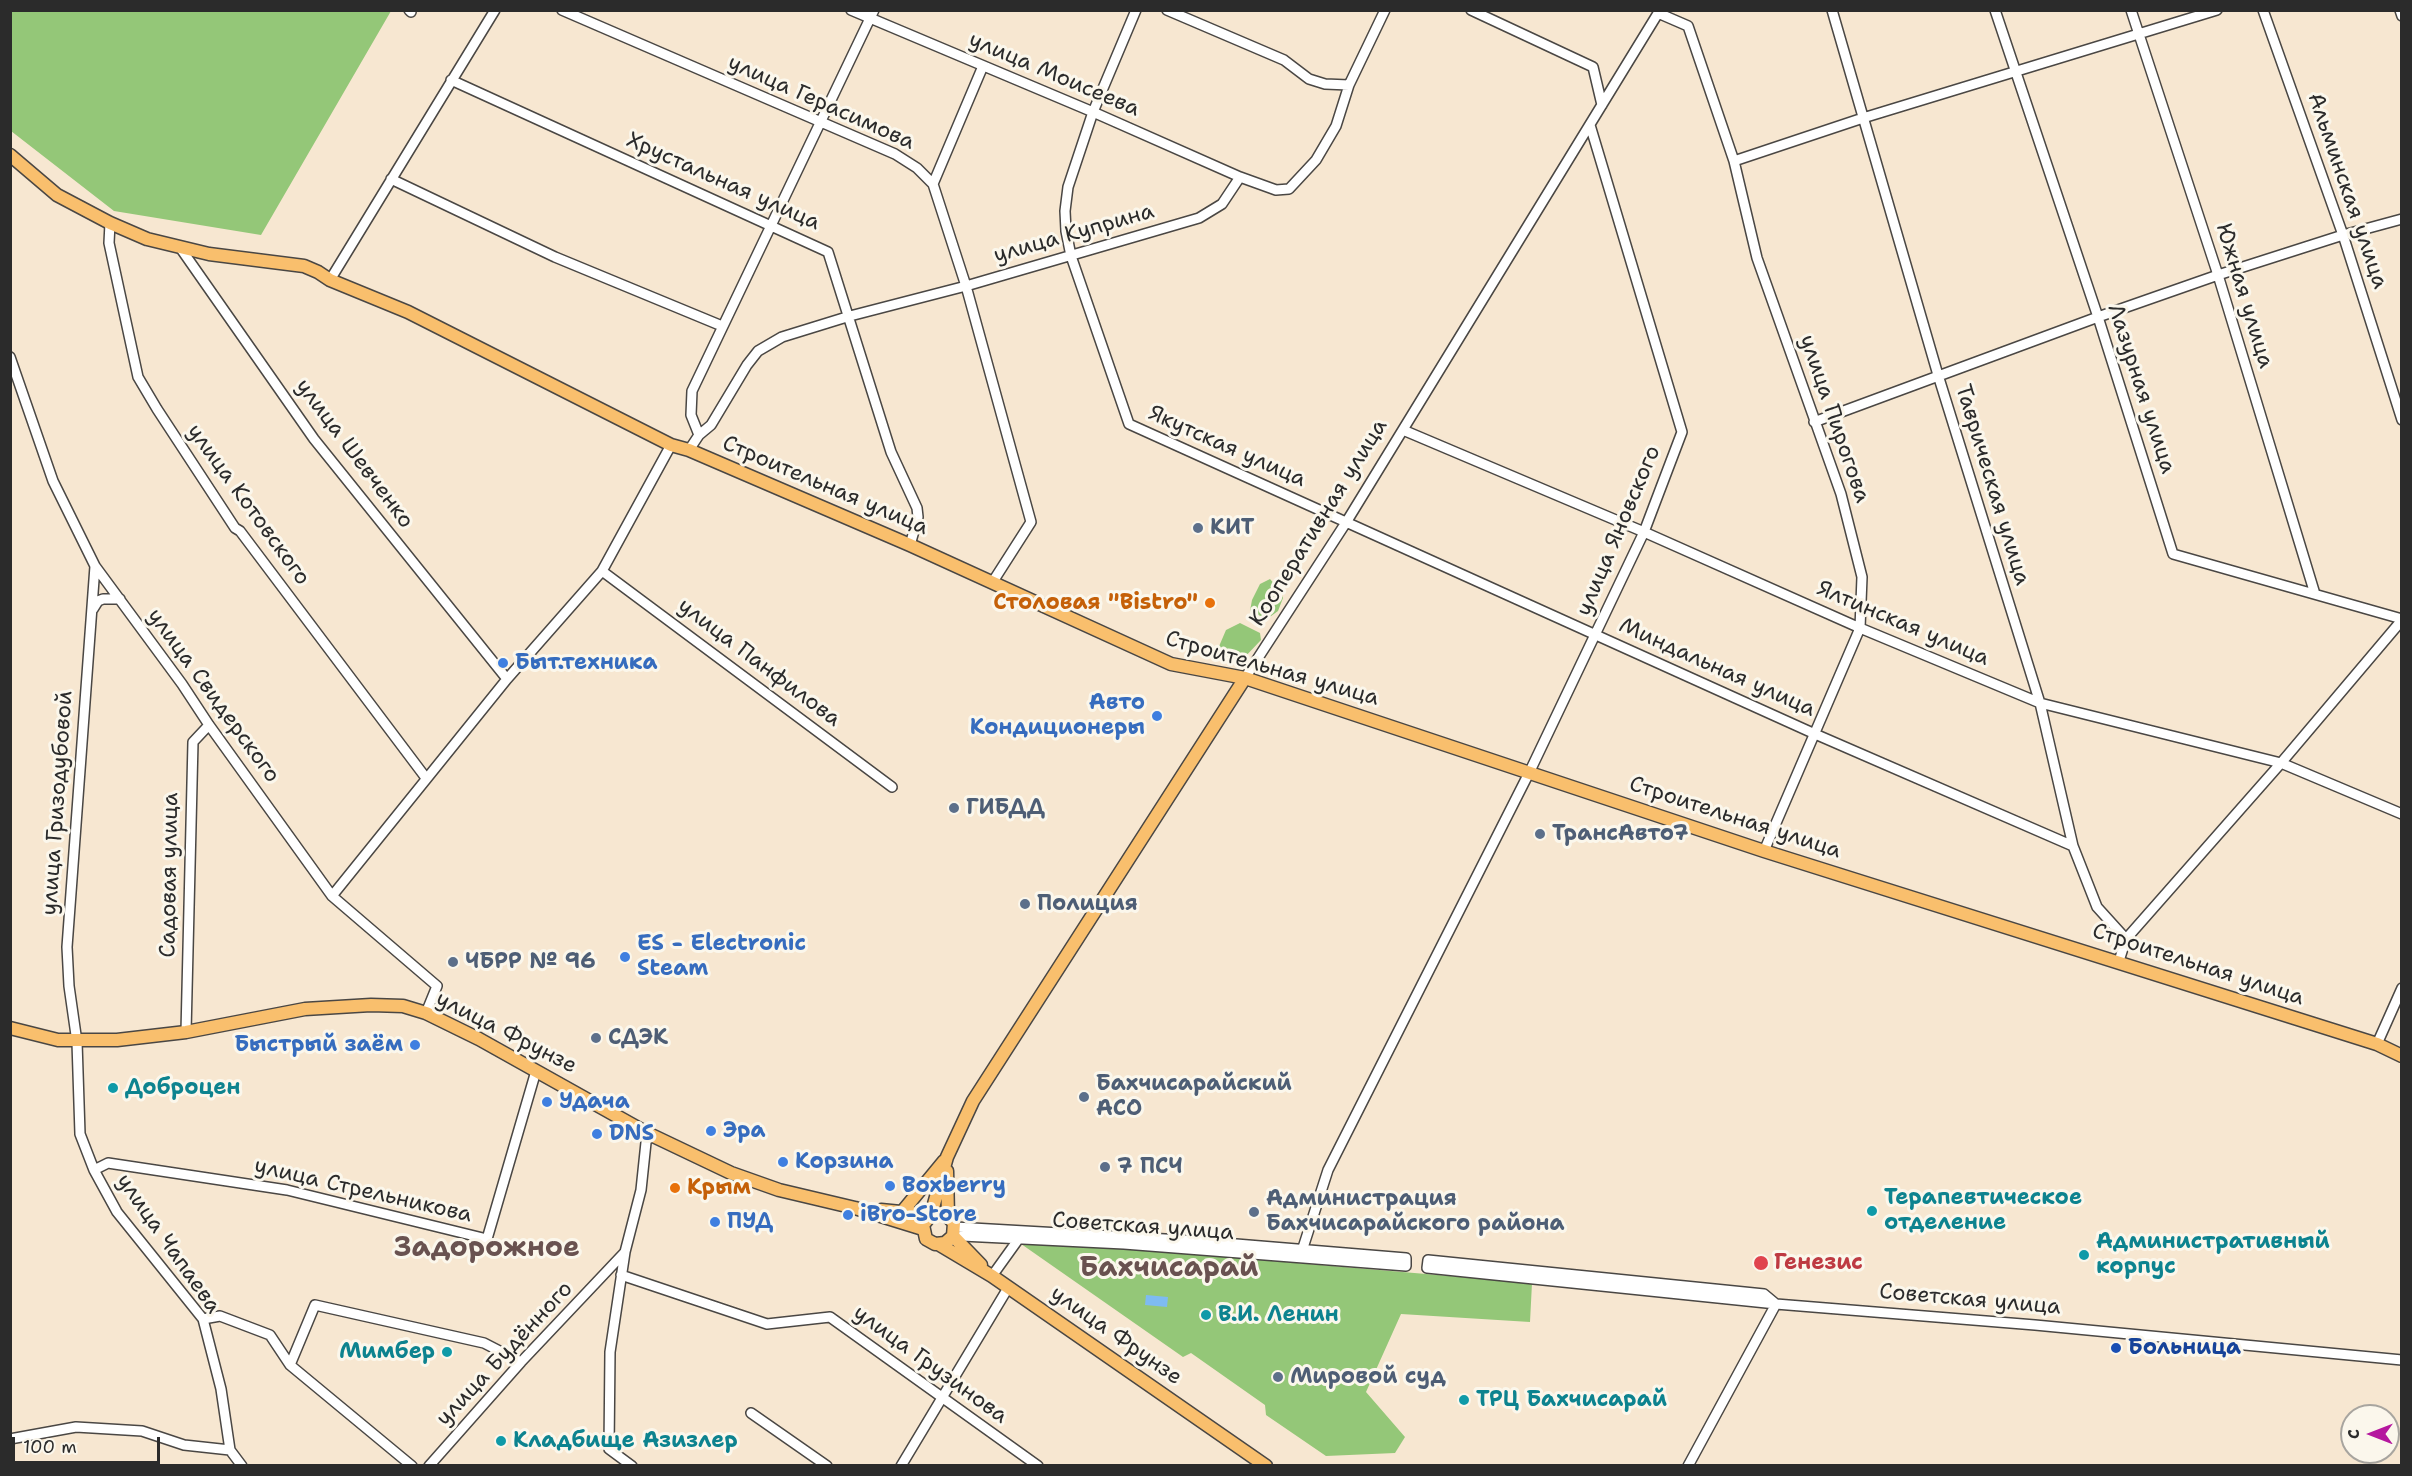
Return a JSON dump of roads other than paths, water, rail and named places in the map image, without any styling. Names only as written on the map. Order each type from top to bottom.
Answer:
[{"type":"main road","name":"Строительная улица","points":[[10,154],[57,195],[110,223],[147,239],[209,254],[304,266],[330,280],[408,312],[671,445],[689,450],[910,545],[1171,664],[1245,678],[1530,771],[1764,851],[2377,1044],[2402,1056]]},
{"type":"main road","name":"Кооперативная улица","points":[[931,1215],[946,1157],[973,1101],[1245,678]]},
{"type":"main road","name":"улица Фрунзе","points":[[10,1028],[41,1037],[76,1042],[117,1040],[186,1032],[305,1009],[371,1005],[403,1006],[426,1012],[647,1133],[731,1173],[779,1190],[855,1208],[923,1230]]},
{"type":"main road","points":[[902,1212],[946,1157]]},
{"type":"main road","points":[[931,1215],[925,1221],[923,1230],[930,1242],[949,1237],[946,1157]]},
{"type":"main road","points":[[855,1208],[931,1215],[939,1213],[948,1216]]},
{"type":"main road","name":"улица Фрунзе","points":[[949,1237],[1008,1288],[1266,1466]]},
{"type":"street","points":[[330,280],[495,10]]},
{"type":"street","name":"улица Герасимова","points":[[562,10],[895,154],[917,168],[933,184]]},
{"type":"street","name":"улица Моисеева","points":[[851,10],[872,15],[983,66],[1240,177]]},
{"type":"street","name":"Якутская улица","points":[[1136,10],[1093,112],[1068,187],[1065,211],[1071,256],[1129,424],[1347,521]]},
{"type":"street","points":[[1167,10],[1284,60],[1309,79],[1325,84],[1349,85]]},
{"type":"street","points":[[1240,177],[1282,191],[1295,185],[1316,160],[1336,126],[1349,85],[1385,10]]},
{"type":"street","points":[[1471,10],[1593,66],[1602,105]]},
{"type":"street","name":"Таврическая улица","points":[[1832,10],[1938,375],[2040,703],[2073,846],[2097,907],[2126,939]]},
{"type":"street","name":"Лазурная улица","points":[[1995,10],[2098,316],[2173,554],[2402,620]]},
{"type":"street","name":"Южная улица","points":[[2131,10],[2218,275],[2315,594]]},
{"type":"street","points":[[1734,161],[1863,118],[2217,10]]},
{"type":"street","name":"Альминская улица","points":[[2263,10],[2343,235],[2402,420]]},
{"type":"street","points":[[2400,10],[2402,16]]},
{"type":"street","name":"Кооперативная улица","points":[[1245,678],[1347,521],[1659,12]]},
{"type":"street","name":"улица Пирогова","points":[[1659,12],[1688,26],[1734,161],[1757,258],[1841,494],[1862,578],[1860,628],[1764,851]]},
{"type":"street","points":[[699,435],[691,415],[692,392],[872,15]]},
{"type":"street","points":[[983,66],[933,184],[966,286],[1031,522],[992,583]]},
{"type":"street","name":"Хрустальная улица","points":[[451,80],[828,252],[891,452],[917,508],[918,517],[910,545]]},
{"type":"street","name":"улица Яновского","points":[[1302,1253],[1328,1170],[1530,771],[1644,532],[1682,432],[1590,125]]},
{"type":"street","name":"улица Куприна","points":[[689,450],[699,435],[711,425],[758,351],[782,337],[1199,218],[1222,204],[1240,177]]},
{"type":"street","points":[[392,179],[555,257],[722,326]]},
{"type":"street","points":[[1814,422],[2098,316],[2343,235],[2402,219]]},
{"type":"street","name":"улица Котовского","points":[[110,223],[109,243],[138,377],[235,528],[240,531],[426,778]]},
{"type":"street","name":"улица Шевченко","points":[[179,245],[314,439],[507,679]]},
{"type":"street","name":"улица Свидерского","points":[[10,357],[53,481],[95,566],[333,896],[437,986],[426,1012]]},
{"type":"street","name":"Ялтинская улица","points":[[1403,430],[1644,532],[1860,628],[2040,703],[2281,763],[2402,814]]},
{"type":"street","points":[[333,896],[507,679],[602,571],[671,445]]},
{"type":"street","name":"Миндальная улица","points":[[1347,521],[1815,734],[2073,846]]},
{"type":"street","name":"улица Гризодубовой","points":[[76,1042],[67,947],[95,566]]},
{"type":"street","name":"улица Панфилова","points":[[602,571],[892,788]]},
{"type":"street","points":[[93,609],[98,601],[103,599],[120,599]]},
{"type":"street","points":[[2119,961],[2126,939],[2281,763],[2402,620]]},
{"type":"street","name":"Садовая улица","points":[[186,1032],[193,742],[209,725]]},
{"type":"street","points":[[2377,1044],[2402,988]]},
{"type":"street","name":"улица Чапаева","points":[[76,1042],[80,1134],[94,1170],[117,1212],[203,1318],[220,1389],[230,1450],[242,1466]]},
{"type":"street","name":"улица Стрельникова","points":[[94,1170],[108,1163],[287,1190],[487,1239],[536,1071]]},
{"type":"street","name":"улица Будённого","points":[[429,1466],[521,1362],[625,1252],[641,1190],[647,1133]]},
{"type":"street","points":[[949,1237],[1021,1235]]},
{"type":"street","points":[[992,1276],[1021,1235]]},
{"type":"street","name":"Советская улица","points":[[949,1237],[1021,1235],[1124,1244],[1407,1258],[1406,1266]]},
{"type":"street","points":[[625,1252],[610,1352],[609,1449],[632,1466]]},
{"type":"street","name":"Советская улица","points":[[1427,1268],[1776,1304],[2036,1325],[2402,1360]]},
{"type":"street","name":"улица Грузинова","points":[[621,1275],[767,1324],[830,1317],[1038,1466]]},
{"type":"street","points":[[901,1466],[1008,1288]]},
{"type":"street","points":[[1688,1466],[1776,1304]]},
{"type":"street","points":[[290,1365],[315,1305],[484,1343],[521,1362]]},
{"type":"street","points":[[203,1318],[220,1316],[270,1335],[290,1365],[412,1466]]},
{"type":"street","points":[[751,1413],[827,1466]]},
{"type":"street","points":[[10,1439],[76,1427],[142,1431],[184,1445],[230,1450]]},
{"type":"water","points":[[1146,1295],[1168,1297],[1167,1307],[1145,1305]]},
{"type":"place","name":"КИТ","points":[[1198,528]]},
{"type":"place","name":"Столовая \"Bistro\"","points":[[1210,603]]},
{"type":"place","name":"Быт.техника","points":[[503,663]]},
{"type":"place","name":"Авто Кондиционеры","points":[[1157,716]]},
{"type":"place","name":"ГИБДД","points":[[954,808]]},
{"type":"place","name":"ТрансАвто7","points":[[1540,834]]},
{"type":"place","name":"Полиция","points":[[1025,904]]},
{"type":"place","name":"ES - Electronic Steam","points":[[625,957]]},
{"type":"place","name":"ЧБРР № 96","points":[[453,962]]},
{"type":"place","name":"СДЭК","points":[[596,1038]]},
{"type":"place","name":"Быстрый заём","points":[[415,1045]]},
{"type":"place","name":"Доброцен","points":[[113,1088]]},
{"type":"place","name":"Бахчисарайский АСО","points":[[1084,1097]]},
{"type":"place","name":"Удача","points":[[547,1102]]},
{"type":"place","name":"Эра","points":[[711,1131]]},
{"type":"place","name":"DNS","points":[[597,1134]]},
{"type":"place","name":"Корзина","points":[[783,1162]]},
{"type":"place","name":"7 ПСЧ","points":[[1105,1167]]},
{"type":"place","name":"Boxberry","points":[[890,1186]]},
{"type":"place","name":"Крым","points":[[675,1188]]},
{"type":"place","name":"Терапевтическое отделение","points":[[1872,1211]]},
{"type":"place","name":"Администрация Бахчисарайского района","points":[[1254,1212]]},
{"type":"place","name":"iBro-Store","points":[[848,1215]]},
{"type":"place","name":"ПУД","points":[[715,1222]]},
{"type":"place","name":"Административный корпус","points":[[2084,1255]]},
{"type":"place","name":"Генезис","points":[[1761,1263]]},
{"type":"place","name":"В.И. Ленин","points":[[1206,1315]]},
{"type":"place","name":"Больница","points":[[2116,1348]]},
{"type":"place","name":"Мимбер","points":[[447,1352]]},
{"type":"place","name":"Мировой суд","points":[[1278,1377]]},
{"type":"place","name":"ТРЦ Бахчисарай","points":[[1464,1400]]},
{"type":"place","name":"Кладбище Азизлер","points":[[501,1441]]},
{"type":"district","name":"Задорожное","points":[[487,1249]]},
{"type":"district","name":"Бахчисарай","points":[[1169,1269]]}]
